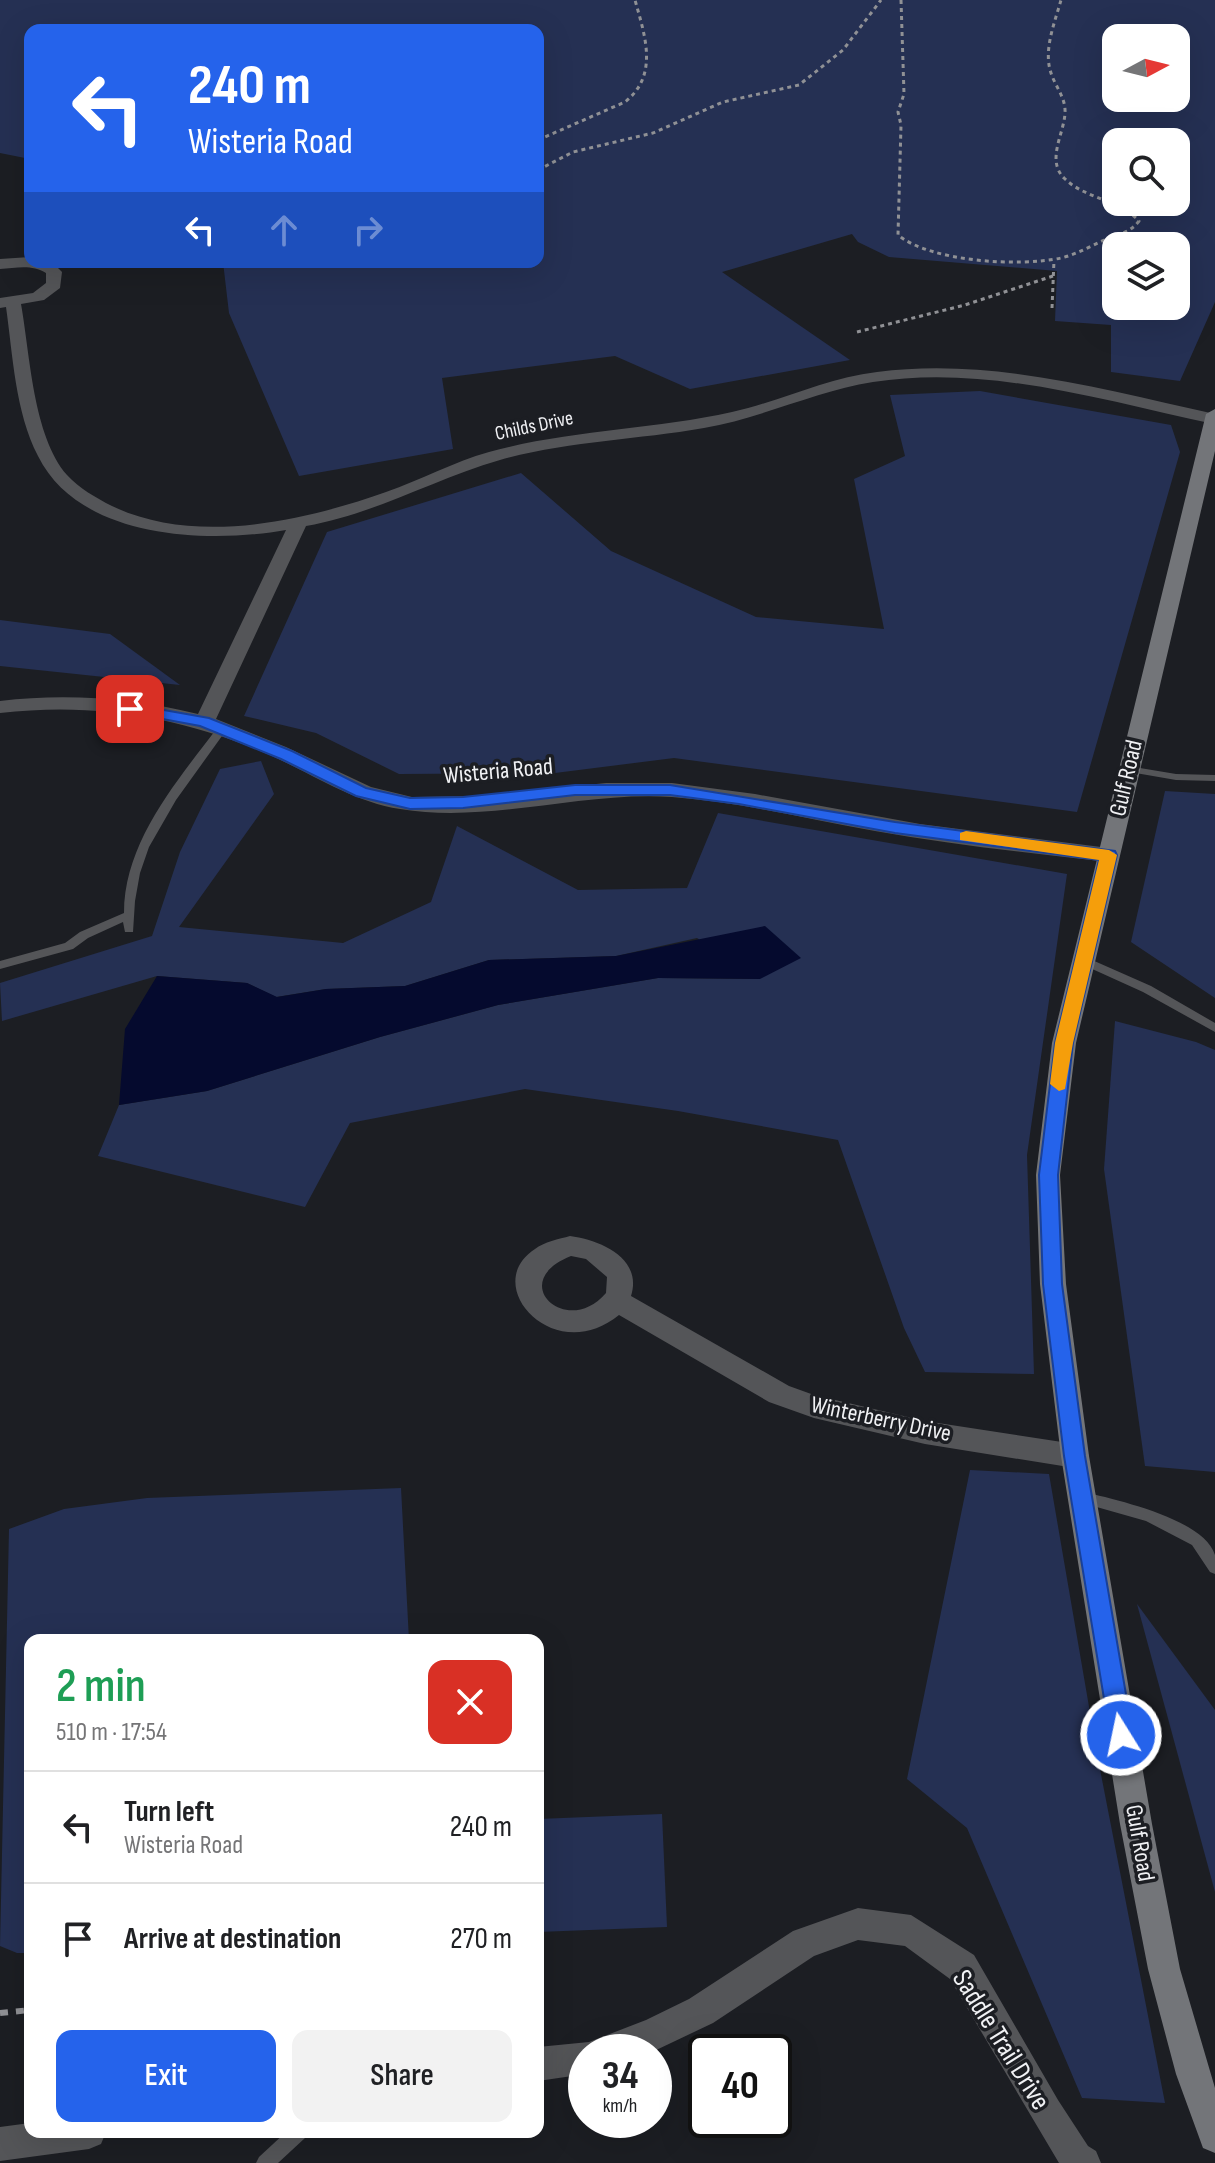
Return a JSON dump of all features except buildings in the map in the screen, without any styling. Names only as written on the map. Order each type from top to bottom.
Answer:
[{"type":"street","name":"Childs Drive","points":[[0,264],[24,262]]},
{"type":"street","name":"Childs Drive","points":[[44,268],[54,272],[54,285],[38,297],[6,303],[44,454],[71,489],[122,517],[180,529],[272,529],[388,498],[493,457],[576,438],[733,417],[873,377],[930,372],[988,374],[1215,417]]},
{"type":"street","name":"Gulf Road","points":[[1215,417],[1064,1043],[1048,1175],[1053,1284],[1081,1497],[1162,1960],[1193,2074],[1215,2136]]},
{"type":"street","points":[[213,726],[298,523]]},
{"type":"street","name":"Wisteria Road","points":[[0,707],[37,703],[130,709],[213,726],[286,755],[361,792],[410,804],[463,803],[575,790],[670,790],[895,827],[1109,855]]},
{"type":"street","name":"Winterberry Drive","points":[[616,1300],[779,1394],[805,1404],[859,1420],[1075,1456]]},
{"type":"street","name":"Saddle Trail Drive","points":[[654,2034],[701,2011],[805,1943],[858,1924],[911,1931],[962,1967],[1046,2112],[1076,2158],[1084,2163]]},
{"type":"street","points":[[544,2063],[568,2060]]},
{"type":"street","points":[[0,2144],[44,2138]]},
{"type":"lane","points":[[0,965],[69,946],[84,935],[129,922],[127,901],[155,822],[213,726]]},
{"type":"lane","points":[[1128,769],[1176,777],[1215,778]]},
{"type":"lane","points":[[1083,960],[1147,989],[1215,1028]]},
{"type":"lane","points":[[1081,1497],[1149,1515],[1197,1540],[1215,1567]]},
{"type":"lane","points":[[265,2163],[292,2138]]},
{"type":"path","points":[[544,137],[638,94],[645,76],[648,54],[635,0]]},
{"type":"path","points":[[544,167],[573,152],[653,133],[723,102],[799,85],[843,50],[881,0]]},
{"type":"path","points":[[901,0],[904,94],[898,112],[901,125],[898,235],[909,246],[1002,260],[1054,260],[1130,230],[1139,221],[1126,209],[1061,176],[1057,167],[1060,130],[1066,112],[1049,68],[1049,52],[1061,0]]},
{"type":"path","points":[[1052,308],[1054,260]]},
{"type":"path","points":[[857,332],[965,305],[1053,276]]},
{"type":"path","points":[[0,2013],[24,2011]]},
{"type":"shaded area","points":[[0,0],[1215,0],[1215,302],[1180,381],[1111,372],[1111,325],[1055,321],[1057,271],[889,257],[858,242],[852,234],[722,272],[850,360],[690,389],[615,356],[442,378],[453,449],[299,476],[229,313],[224,268],[544,268],[544,24],[24,24],[24,158],[0,153]]},
{"type":"shaded area","points":[[980,391],[1171,425],[1180,452],[1077,812],[674,758],[555,773],[399,774],[316,733],[244,716],[327,532],[521,473],[611,551],[756,617],[884,629],[854,479],[905,456],[890,395]]},
{"type":"shaded area","points":[[0,620],[110,634],[180,685],[0,666]]},
{"type":"shaded area","points":[[261,761],[274,794],[179,927],[343,943],[431,902],[457,826],[578,890],[687,888],[718,813],[1067,874],[1027,1155],[1034,1374],[925,1372],[904,1328],[838,1140],[678,1111],[525,1089],[350,1123],[305,1207],[98,1156],[119,1105],[207,1091],[380,1037],[498,1005],[658,978],[760,979],[697,938],[616,956],[489,960],[405,986],[326,989],[276,997],[247,983],[157,976],[2,1021],[0,983],[152,936],[180,852],[220,769]]},
{"type":"shaded area","points":[[1165,791],[1215,794],[1215,998],[1131,942]]},
{"type":"shaded area","points":[[765,926],[801,958],[760,979],[658,978],[498,1005],[380,1037],[207,1091],[119,1105],[125,1029],[157,976],[247,983],[277,997],[326,989],[405,986],[489,960],[616,956]]},
{"type":"shaded area","points":[[1115,1021],[1215,1050],[1215,1472],[1145,1466],[1104,1169]]},
{"type":"shaded area","points":[[970,1470],[1049,1474],[1098,1759],[1165,2103],[1082,2098],[967,1828],[907,1779]]},
{"type":"shaded area","points":[[401,1488],[409,1634],[24,1634],[24,1953],[17,1953],[0,1946],[9,1529],[64,1509],[147,1498]]},
{"type":"shaded area","points":[[1137,1604],[1215,1710],[1215,1892]]},
{"type":"shaded area","points":[[662,1814],[667,1927],[544,1932],[544,1819]]},
{"type":"slow traffic","points":[[966,837],[1109,855],[1064,1043],[1059,1084]]},
{"type":"route","points":[[130,709],[204,722],[286,755],[361,792],[410,804],[463,803],[575,790],[670,790],[895,827],[1109,855],[1064,1043],[1048,1175],[1053,1284],[1075,1456],[1121,1735]]}]
